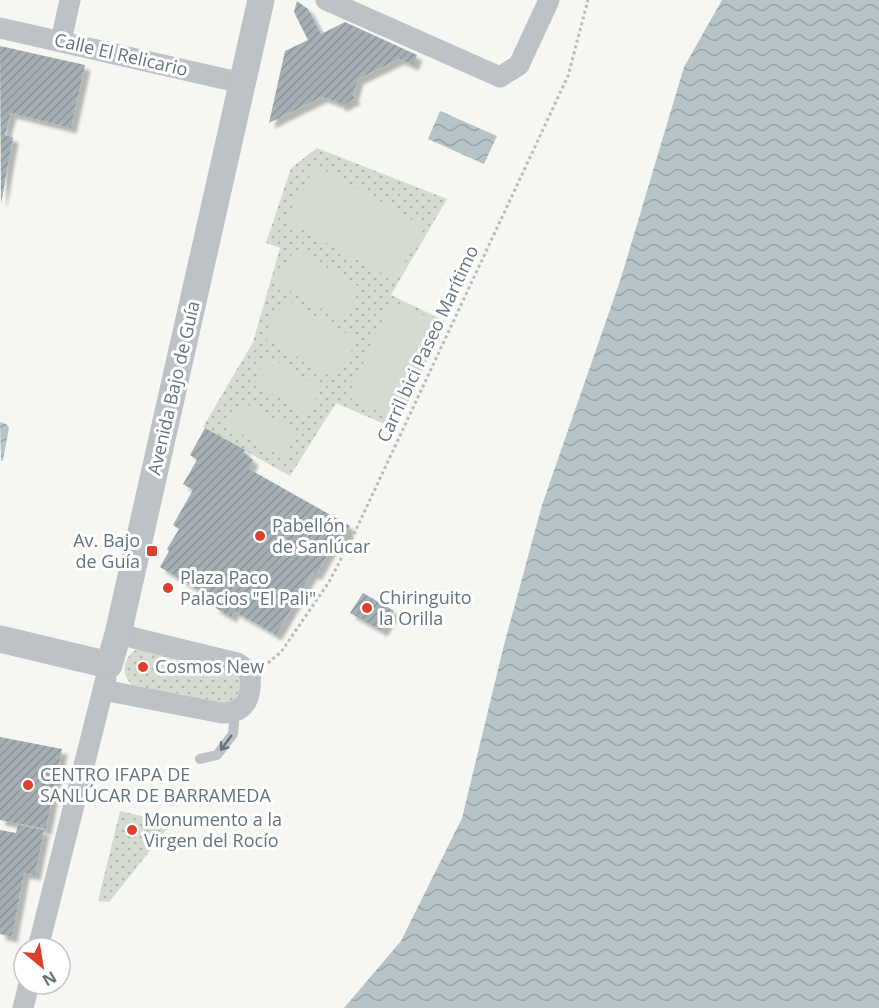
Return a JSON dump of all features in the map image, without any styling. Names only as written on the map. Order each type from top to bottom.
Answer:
[{"type":"street","points":[[61,41],[70,0]]},
{"type":"street","name":"Avenida Bajo de Guía","points":[[41,936],[118,634],[261,0]]},
{"type":"street","points":[[327,0],[500,77],[519,65],[549,0]]},
{"type":"street","name":"Calle El Relicario","points":[[0,28],[242,83]]},
{"type":"street","points":[[0,639],[106,678],[222,713],[238,710],[249,698],[250,672],[237,663],[118,634]]},
{"type":"lane","points":[[200,759],[217,755],[233,734],[234,723],[230,713]]},
{"type":"path","name":"Carril bici Paseo Marítimo","points":[[250,672],[268,663],[281,652],[329,582],[354,534],[568,76],[588,0]]},
{"type":"shaded area","points":[[317,148],[447,199],[391,295],[445,321],[396,429],[336,403],[290,476],[203,427],[253,342],[280,248],[266,243],[291,168]]},
{"type":"shaded area","points":[[316,165],[425,227],[394,280],[285,220]]},
{"type":"shaded area","points":[[295,249],[361,288],[342,321],[275,282]]},
{"type":"shaded area","points":[[285,299],[358,340],[335,379],[263,337]]},
{"type":"shaded area","points":[[391,301],[440,322],[396,419],[348,397]]},
{"type":"shaded area","points":[[268,356],[322,388],[307,414],[253,382]]},
{"type":"shaded area","points":[[241,401],[298,432],[284,458],[227,426]]},
{"type":"shaded area","points":[[137,649],[219,665],[238,675],[241,682],[240,690],[231,704],[132,685],[126,676],[125,666],[126,661]]},
{"type":"shaded area","points":[[120,811],[172,823],[109,902],[98,901]]},
{"type":"water","points":[[722,0],[879,0],[879,1008],[344,1008],[401,941],[462,818],[504,645],[542,505],[621,278],[684,67]]},
{"type":"water","points":[[440,111],[497,136],[484,164],[428,139]]},
{"type":"water","points":[[0,422],[9,428],[1,461]]},
{"type":"building","points":[[297,1],[308,9],[321,34],[345,22],[417,55],[413,65],[399,59],[358,79],[353,96],[355,99],[341,106],[339,103],[322,97],[269,123],[285,51],[308,40],[294,12]]},
{"type":"building","points":[[0,46],[85,65],[71,128],[11,113],[5,135],[13,137],[1,204]]},
{"type":"building","name":"Pabellón de Sanlúcar","points":[[205,428],[245,450],[244,453],[253,460],[249,469],[350,526],[339,546],[334,543],[316,575],[312,573],[276,635],[234,611],[231,617],[214,607],[217,601],[160,567],[179,529],[173,525],[193,490],[183,484],[197,460],[190,455]]},
{"type":"building","points":[[363,593],[394,611],[382,631],[350,613]]},
{"type":"building","name":"CENTRO IFAPA DE SANLÚCAR DE BARRAMEDA","points":[[0,737],[62,749],[46,829],[0,820]]},
{"type":"building","points":[[18,825],[44,830],[35,875],[24,873],[12,937],[0,934],[0,830],[16,833]]},
{"type":"place","name":"Pabellón de Sanlúcar","points":[[260,536]]},
{"type":"place","name":"Av. Bajo de Guía","points":[[152,551]]},
{"type":"place","name":"Plaza Paco Palacios \"El Pali\"","points":[[168,588]]},
{"type":"place","name":"Chiringuito la Orilla","points":[[367,608]]},
{"type":"place","name":"Cosmos New","points":[[143,667]]},
{"type":"place","name":"CENTRO IFAPA DE SANLÚCAR DE BARRAMEDA","points":[[28,785]]},
{"type":"place","name":"Monumento a la Virgen del Rocío","points":[[132,830]]}]
